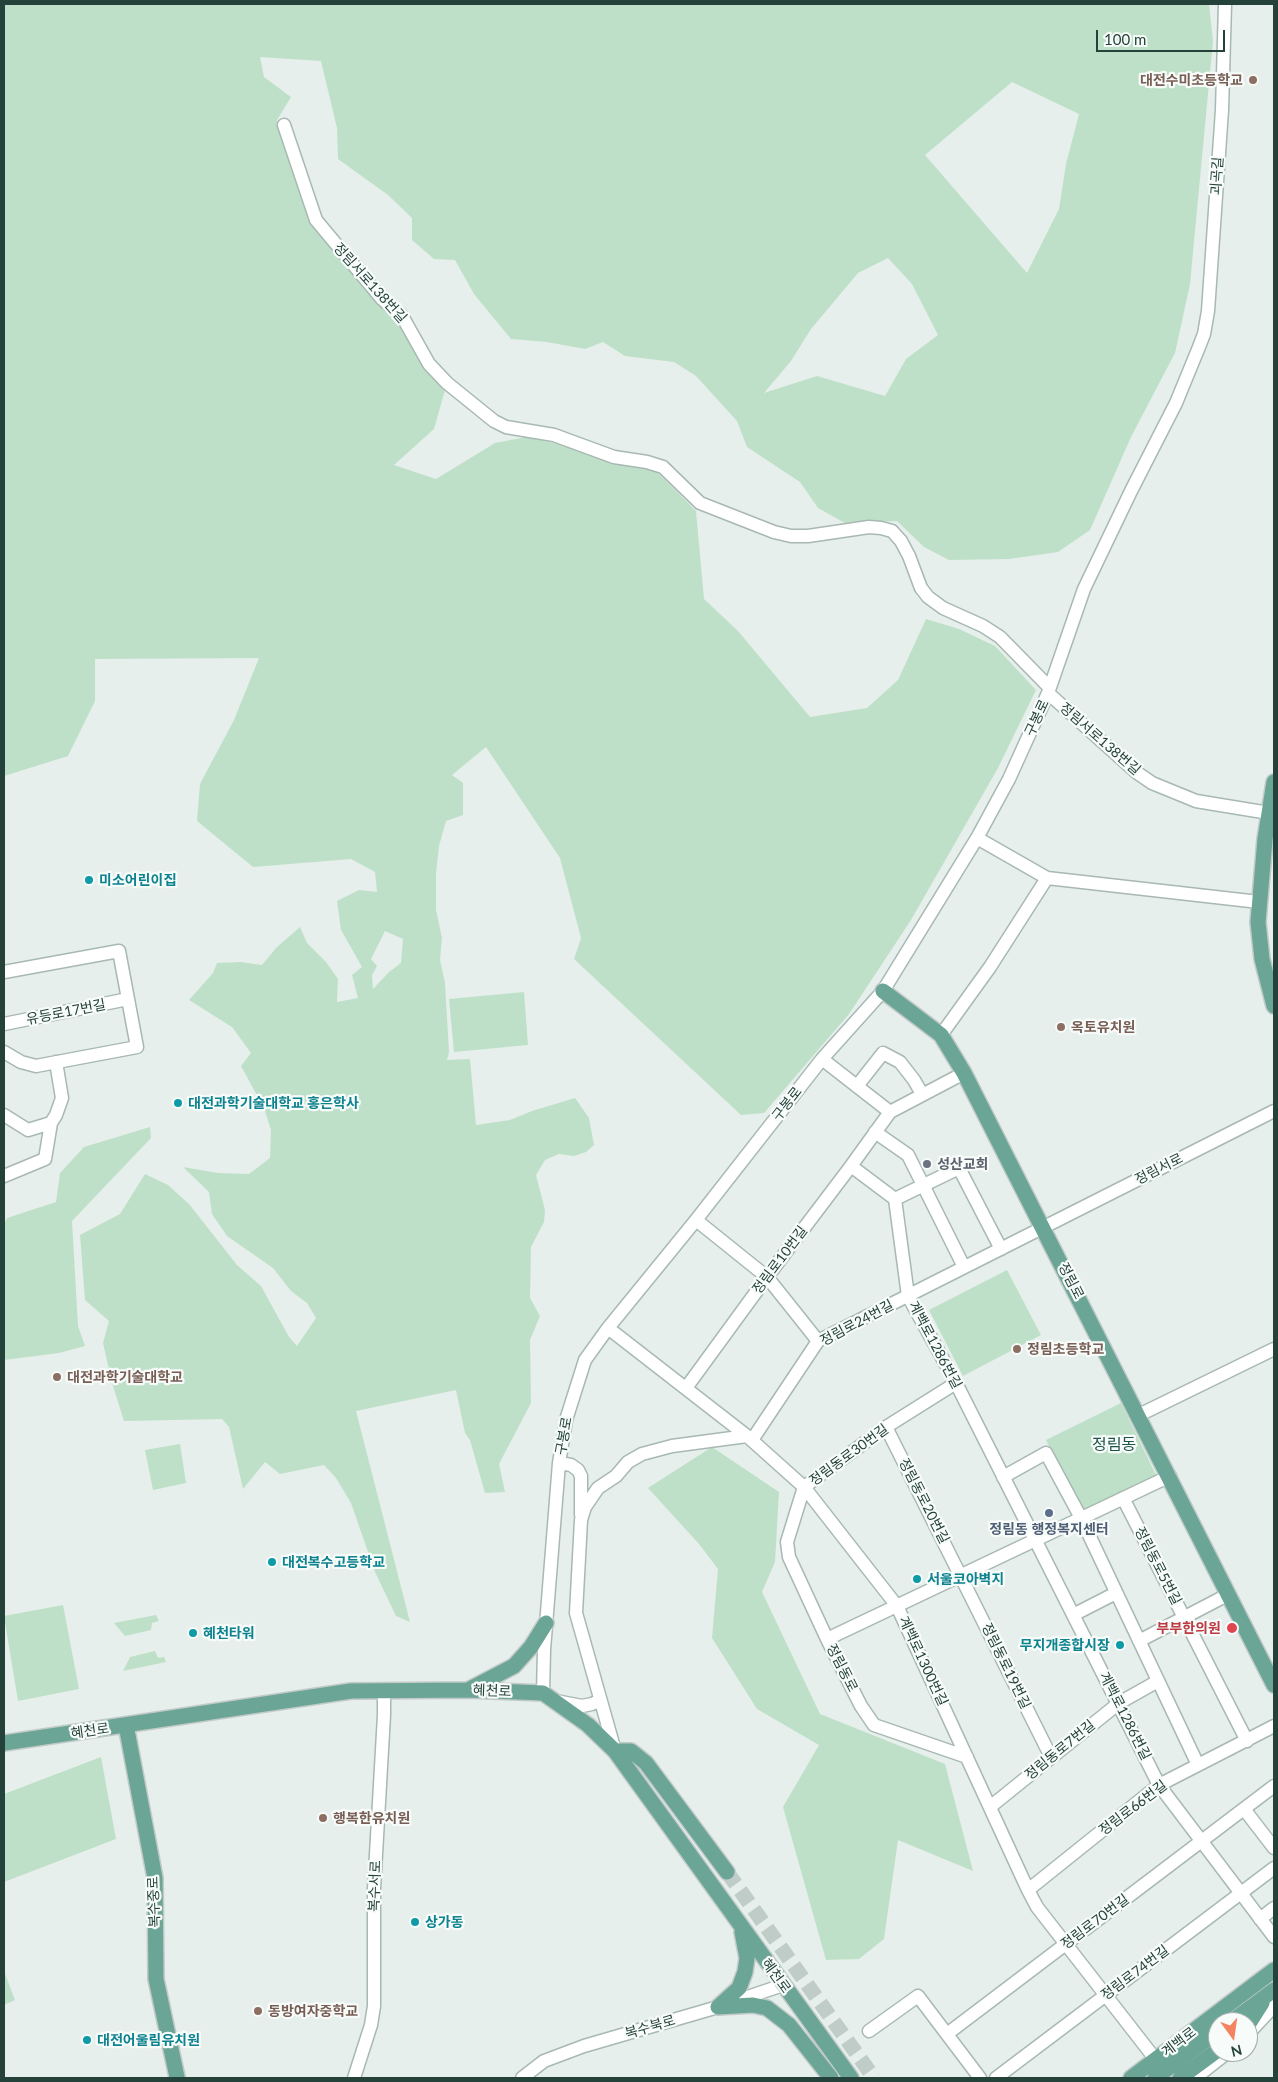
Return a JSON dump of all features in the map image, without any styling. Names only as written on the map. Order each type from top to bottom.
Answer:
[{"type":"main road","points":[[1274,782],[1258,922],[1262,959],[1274,1006]]},
{"type":"main road","name":"정림로","points":[[883,991],[941,1035],[964,1073],[1170,1476],[1274,1685]]},
{"type":"main road","points":[[468,1690],[514,1666],[531,1646],[546,1623]]},
{"type":"main road","name":"혜천로","points":[[4,1744],[351,1691],[468,1690],[548,1697],[588,1725],[615,1751],[851,2078]]},
{"type":"main road","name":"복수중로","points":[[126,1726],[155,1878],[156,1979],[177,2078]]},
{"type":"main road","points":[[615,1751],[631,1751],[646,1762],[726,1872]]},
{"type":"main road","points":[[718,2007],[739,1988],[745,1972],[747,1958],[741,1926]]},
{"type":"main road","name":"계백로","points":[[1131,2078],[1274,1970]]},
{"type":"main road","points":[[783,1985],[788,2025]]},
{"type":"main road","points":[[1247,2012],[1272,1997]]},
{"type":"main road","points":[[1258,2013],[1272,1997]]},
{"type":"main road","points":[[718,2007],[753,2005],[767,2008],[788,2025],[831,2078]]},
{"type":"main road","name":"계백로","points":[[1155,2078],[1208,2039]]},
{"type":"main road","points":[[1180,2078],[1208,2057]]},
{"type":"street","name":"괴곡길","points":[[1199,347],[1204,334],[1208,310],[1222,110],[1225,4]]},
{"type":"street","name":"정림서로138번길","points":[[284,125],[316,220],[382,299],[402,316],[429,364],[447,383],[494,421],[506,426],[554,434],[614,457],[647,462],[663,468],[700,503],[774,532],[790,536],[808,536],[869,527],[892,531],[901,541],[921,588],[928,597],[1000,637],[1048,690],[1136,772],[1152,783],[1196,801],[1269,813]]},
{"type":"street","name":"구봉로","points":[[548,1697],[546,1623],[559,1463],[566,1420],[585,1360],[608,1328],[822,1060],[883,991],[977,838],[1009,778],[1048,690],[1084,590],[1131,491],[1176,403],[1199,347]]},
{"type":"street","points":[[977,838],[1047,878],[1259,902]]},
{"type":"street","points":[[941,1035],[990,967],[1047,878]]},
{"type":"street","points":[[4,972],[118,951],[137,1047],[36,1066],[21,1062],[4,1052]]},
{"type":"street","name":"유등로17번길","points":[[4,1024],[128,999]]},
{"type":"street","points":[[857,1086],[883,1053],[900,1062],[922,1094]]},
{"type":"street","points":[[822,1060],[890,1112]]},
{"type":"street","points":[[4,1176],[45,1160],[51,1123],[62,1098],[56,1062]]},
{"type":"street","name":"정림로10번길","points":[[686,1388],[767,1277],[852,1166],[890,1112],[964,1073]]},
{"type":"street","name":"정림서로","points":[[1043,1227],[1274,1111]]},
{"type":"street","points":[[4,1115],[28,1130],[51,1123]]},
{"type":"street","points":[[875,1132],[908,1155],[964,1267]]},
{"type":"street","points":[[852,1166],[895,1199],[959,1168],[1002,1249]]},
{"type":"street","name":"계백로1286번길","points":[[895,1199],[908,1296],[956,1383],[1159,1785],[1274,1937]]},
{"type":"street","points":[[696,1220],[767,1277],[818,1341]]},
{"type":"street","name":"정림로24번길","points":[[749,1438],[818,1341],[1043,1227]]},
{"type":"street","name":"계백로1300번길","points":[[608,1328],[749,1438],[804,1487],[897,1606],[1037,1907],[1156,2060]]},
{"type":"street","points":[[1139,1415],[1274,1349]]},
{"type":"street","name":"정림동로30번길","points":[[827,1639],[788,1557],[787,1542],[804,1487],[886,1427],[956,1383]]},
{"type":"street","name":"정림동로20번길","points":[[886,1427],[961,1576]]},
{"type":"street","points":[[581,1520],[586,1507],[598,1488],[616,1476],[628,1462],[642,1454],[672,1446],[749,1438]]},
{"type":"street","points":[[1003,1477],[1046,1453],[1081,1518],[1198,1765]]},
{"type":"street","points":[[559,1463],[571,1464],[578,1470],[581,1476],[581,1520],[576,1613],[615,1751]]},
{"type":"street","name":"정림동로","points":[[967,1757],[874,1725],[861,1706],[827,1639],[1170,1476]]},
{"type":"street","name":"정림동로5번길","points":[[1123,1498],[1246,1741]]},
{"type":"street","name":"정림동로19번길","points":[[961,1576],[1051,1757]]},
{"type":"street","points":[[1073,1615],[1116,1593]]},
{"type":"street","points":[[1139,1641],[1229,1594]]},
{"type":"street","name":"정림동로7번길","points":[[990,1807],[1119,1703],[1158,1681]]},
{"type":"street","name":"복수서로","points":[[354,2078],[371,2025],[374,2006],[374,1889],[384,1690]]},
{"type":"street","points":[[548,1697],[582,1706],[600,1700]]},
{"type":"street","name":"정림로66번길","points":[[1028,1890],[1159,1785],[1274,1726]]},
{"type":"street","name":"정림로70번길","points":[[946,2034],[1274,1786]]},
{"type":"street","points":[[1244,1809],[1274,1848]]},
{"type":"street","name":"정림로74번길","points":[[996,2078],[1274,1868]]},
{"type":"street","points":[[1260,1919],[1274,1908]]},
{"type":"street","name":"복수북로","points":[[522,2078],[544,2061],[584,2046],[718,2007],[783,1985]]},
{"type":"street","points":[[869,2031],[918,1996],[980,2078]]},
{"type":"street","points":[[1258,2019],[1272,1997]]},
{"type":"street","points":[[1195,2078],[1215,2062]]},
{"type":"green space","points":[[4,4],[1209,4],[1213,41],[1190,284],[1175,353],[1131,437],[1090,530],[1058,552],[1009,559],[949,560],[924,547],[897,521],[845,523],[818,508],[800,482],[747,447],[737,421],[696,376],[674,362],[625,356],[603,342],[585,349],[547,342],[511,339],[474,294],[455,260],[434,259],[412,240],[412,218],[388,195],[338,159],[337,128],[321,61],[260,57],[264,77],[291,97],[277,120],[309,211],[363,288],[396,313],[447,383],[434,429],[394,465],[436,479],[495,443],[526,437],[649,464],[696,511],[704,599],[738,631],[810,717],[867,708],[898,680],[926,619],[959,629],[995,646],[1036,690],[998,768],[911,920],[849,1014],[764,1113],[741,1115],[574,959],[581,938],[560,858],[486,747],[452,775],[463,783],[463,815],[446,821],[439,846],[436,873],[436,910],[442,938],[440,960],[445,983],[449,1052],[447,1060],[470,1059],[476,1125],[510,1120],[575,1098],[589,1118],[594,1145],[586,1152],[574,1156],[559,1154],[545,1160],[536,1175],[545,1210],[544,1222],[531,1247],[530,1298],[540,1316],[530,1340],[531,1403],[499,1464],[505,1492],[485,1493],[470,1440],[465,1433],[456,1390],[356,1411],[410,1622],[396,1616],[375,1572],[351,1503],[336,1478],[324,1465],[280,1474],[265,1462],[243,1489],[229,1427],[222,1419],[124,1421],[112,1383],[103,1343],[109,1321],[85,1300],[80,1235],[120,1214],[145,1174],[168,1185],[189,1204],[237,1265],[261,1286],[289,1337],[297,1346],[316,1318],[307,1303],[291,1291],[273,1268],[227,1236],[212,1214],[209,1192],[183,1167],[218,1173],[249,1174],[270,1158],[271,1130],[264,1108],[241,1066],[251,1053],[232,1027],[189,1000],[213,973],[217,963],[241,962],[262,965],[277,947],[300,927],[307,943],[326,962],[338,979],[337,1002],[358,998],[352,975],[362,967],[341,930],[337,901],[359,890],[377,892],[375,872],[351,859],[253,867],[197,821],[200,784],[234,720],[259,658],[95,659],[95,701],[68,756],[4,776]],"holes":[[[1012,82],[1079,114],[1066,164],[1059,209],[1027,273],[925,155]],[[888,258],[912,284],[938,335],[906,359],[885,396],[817,376],[764,393],[791,361],[811,329],[858,273]],[[385,931],[403,939],[401,963],[389,972],[373,989],[372,975],[377,966],[371,959]]]},
{"type":"green space","points":[[524,992],[528,1045],[454,1052],[449,999]]},
{"type":"green space","points":[[150,1127],[151,1138],[72,1221],[78,1326],[85,1346],[59,1353],[4,1360],[4,1224],[7,1218],[56,1202],[60,1173],[84,1147]]},
{"type":"green space","points":[[1007,1270],[1041,1335],[963,1376],[929,1310]]},
{"type":"green space","points":[[1121,1403],[1156,1475],[1081,1512],[1046,1440]]},
{"type":"green space","points":[[180,1444],[186,1483],[153,1490],[145,1450]]},
{"type":"green space","points":[[712,1447],[779,1492],[775,1562],[762,1592],[820,1714],[945,1764],[973,1871],[898,1840],[884,1939],[859,1959],[826,1960],[783,1807],[819,1745],[757,1709],[712,1638],[718,1569],[699,1544],[648,1488]]},
{"type":"green space","points":[[63,1605],[79,1689],[18,1701],[4,1616]]},
{"type":"green space","points":[[156,1615],[159,1621],[152,1623],[151,1630],[125,1636],[114,1623]]},
{"type":"green space","points":[[155,1651],[158,1658],[164,1657],[166,1662],[123,1671],[130,1657]]},
{"type":"green space","points":[[101,1757],[116,1839],[4,1882],[4,1794]]},
{"type":"green space","points":[[4,1971],[15,2000],[4,2005]]},
{"type":"tunnel","points":[[727,1872],[874,2078]]},
{"type":"place","name":"대전수미초등학교","points":[[1253,80]]},
{"type":"place","name":"미소어린이집","points":[[89,880]]},
{"type":"place","name":"옥토유치원","points":[[1061,1027]]},
{"type":"place","name":"대전과학기술대학교 홍은학사","points":[[178,1103]]},
{"type":"place","name":"성산교회","points":[[927,1164]]},
{"type":"place","name":"정림초등학교","points":[[1017,1349]]},
{"type":"place","name":"대전과학기술대학교","points":[[57,1377]]},
{"type":"place","name":"정림동 행정복지센터","points":[[1049,1513]]},
{"type":"place","name":"대전복수고등학교","points":[[272,1562]]},
{"type":"place","name":"서울코아벽지","points":[[917,1579]]},
{"type":"place","name":"부부한의원","points":[[1232,1628]]},
{"type":"place","name":"혜천타워","points":[[193,1633]]},
{"type":"place","name":"무지개종합시장","points":[[1120,1645]]},
{"type":"place","name":"행복한유치원","points":[[323,1818]]},
{"type":"place","name":"상가동","points":[[415,1922]]},
{"type":"place","name":"동방여자중학교","points":[[258,2011]]},
{"type":"place","name":"대전어울림유치원","points":[[87,2040]]},
{"type":"district","name":"정림동","points":[[1114,1445]]}]
